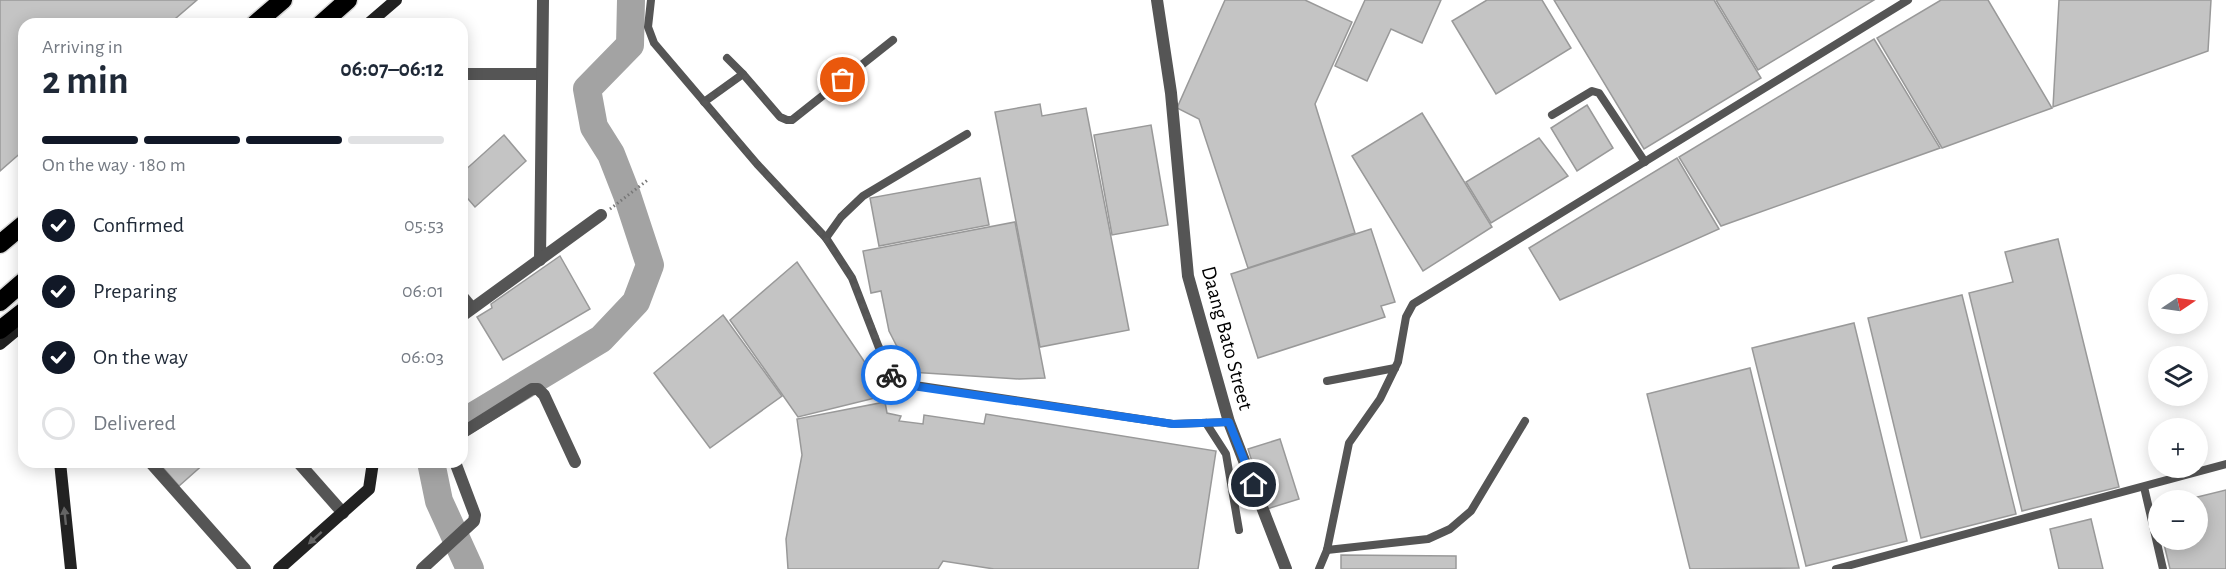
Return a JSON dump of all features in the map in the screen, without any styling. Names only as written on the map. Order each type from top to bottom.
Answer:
[{"type":"highway","points":[[262,18],[283,0]]},
{"type":"highway","points":[[328,18],[348,0]]},
{"type":"highway","points":[[0,244],[18,229]]},
{"type":"highway","points":[[0,302],[18,286]]},
{"type":"highway","points":[[0,330],[18,316]]},
{"type":"street","points":[[375,18],[396,0]]},
{"type":"street","points":[[540,260],[543,0]]},
{"type":"street","name":"Daang Bato Street","points":[[1157,0],[1171,93],[1188,276],[1229,422],[1286,569]]},
{"type":"street","points":[[468,74],[542,74]]},
{"type":"street","points":[[468,311],[601,215]]},
{"type":"street","points":[[0,344],[18,329]]},
{"type":"street","points":[[468,429],[532,389],[538,389],[544,395],[575,462]]},
{"type":"street","points":[[61,468],[71,569]]},
{"type":"street","points":[[155,468],[245,569]]},
{"type":"street","points":[[303,468],[343,513]]},
{"type":"street","points":[[279,569],[369,489],[372,468]]},
{"type":"street","points":[[422,569],[474,521],[475,515],[457,468]]},
{"type":"lane","points":[[651,0],[648,27],[654,43],[757,164],[825,238],[852,278],[886,366],[892,378],[899,384],[1173,424],[1229,422]]},
{"type":"lane","points":[[1319,569],[1327,550],[1349,443],[1380,399],[1395,368],[1406,317],[1413,304],[1908,0]]},
{"type":"lane","points":[[728,58],[780,117],[792,120],[893,40]]},
{"type":"lane","points":[[704,102],[743,74]]},
{"type":"lane","points":[[1552,115],[1592,91],[1599,93],[1645,162]]},
{"type":"lane","points":[[825,238],[863,196],[967,134]]},
{"type":"lane","points":[[1327,381],[1395,368]]},
{"type":"lane","points":[[1327,550],[1428,539],[1450,529],[1471,511],[1525,421]]},
{"type":"lane","points":[[1206,423],[1226,454],[1239,530]]},
{"type":"lane","points":[[1836,569],[2226,464]]},
{"type":"lane","points":[[2144,487],[2163,569]]},
{"type":"path","points":[[601,215],[649,179]]},
{"type":"building","points":[[0,0],[197,0],[176,18],[18,18],[18,155],[0,171]]},
{"type":"building","points":[[1225,0],[1305,0],[1352,22],[1315,104],[1355,233],[1248,268],[1199,119],[1177,108]]},
{"type":"building","points":[[1365,0],[1441,0],[1422,43],[1391,29],[1367,81],[1335,66]]},
{"type":"building","points":[[1487,0],[1542,0],[1571,48],[1496,94],[1452,21]]},
{"type":"building","points":[[1554,0],[1714,0],[1761,78],[1644,149]]},
{"type":"building","points":[[1716,0],[1874,0],[1758,70]]},
{"type":"building","points":[[1941,0],[1988,0],[2052,108],[1942,148],[1877,38]]},
{"type":"building","points":[[2059,0],[2211,0],[2208,51],[2053,107]]},
{"type":"building","points":[[1874,39],[1940,148],[1721,226],[1679,157]]},
{"type":"building","points":[[1040,104],[1042,116],[1086,108],[1129,330],[1040,347],[995,112]]},
{"type":"building","points":[[1587,105],[1613,148],[1577,171],[1551,128]]},
{"type":"building","points":[[1422,113],[1492,227],[1423,271],[1352,156]]},
{"type":"building","points":[[1151,125],[1168,225],[1112,235],[1094,135]]},
{"type":"building","points":[[504,135],[526,161],[475,207],[468,199],[468,168]]},
{"type":"building","points":[[1539,138],[1568,176],[1491,223],[1466,182]]},
{"type":"building","points":[[1677,158],[1719,229],[1560,300],[1529,248]]},
{"type":"building","points":[[980,178],[989,225],[879,246],[870,198]]},
{"type":"building","points":[[1015,222],[1045,378],[1019,379],[910,372],[889,331],[881,291],[871,293],[863,251]]},
{"type":"building","points":[[1371,229],[1395,302],[1381,306],[1385,317],[1258,358],[1231,274]]},
{"type":"building","points":[[2058,239],[2119,487],[2022,511],[1969,293],[2013,282],[2005,252]]},
{"type":"building","points":[[560,256],[590,309],[503,360],[477,317],[492,308],[491,304]]},
{"type":"building","points":[[797,262],[887,395],[798,417],[730,320]]},
{"type":"building","points":[[1962,295],[2016,514],[1921,538],[1868,318]]},
{"type":"building","points":[[723,315],[782,396],[710,448],[654,373]]},
{"type":"building","points":[[1854,323],[1907,541],[1806,566],[1752,348]]},
{"type":"building","points":[[1750,368],[1799,568],[1690,569],[1647,394]]},
{"type":"building","points":[[885,402],[887,413],[901,416],[899,421],[923,424],[924,415],[984,424],[986,414],[1216,451],[1198,569],[994,569],[943,561],[938,569],[788,569],[786,539],[802,455],[797,419]]},
{"type":"building","points":[[1280,439],[1299,499],[1267,509],[1248,449]]},
{"type":"building","points":[[163,468],[199,468],[179,486]]},
{"type":"building","points":[[2226,490],[2226,569],[2170,569],[2165,550],[2208,550],[2208,494]]},
{"type":"building","points":[[2091,519],[2103,569],[2059,569],[2050,529]]},
{"type":"building","points":[[1341,555],[1456,556],[1456,569],[1341,569]]},
{"type":"waterway","points":[[468,419],[601,339],[636,302],[650,265],[611,154],[594,127],[587,89],[630,45],[631,0]]},
{"type":"waterway","points":[[432,468],[439,501],[470,569]]},
{"type":"way so far","points":[[843,80],[792,120],[780,117],[743,74],[704,102],[825,238],[852,278],[891,375]]},
{"type":"route","points":[[891,375],[899,384],[1173,424],[1229,422],[1254,485]]}]
